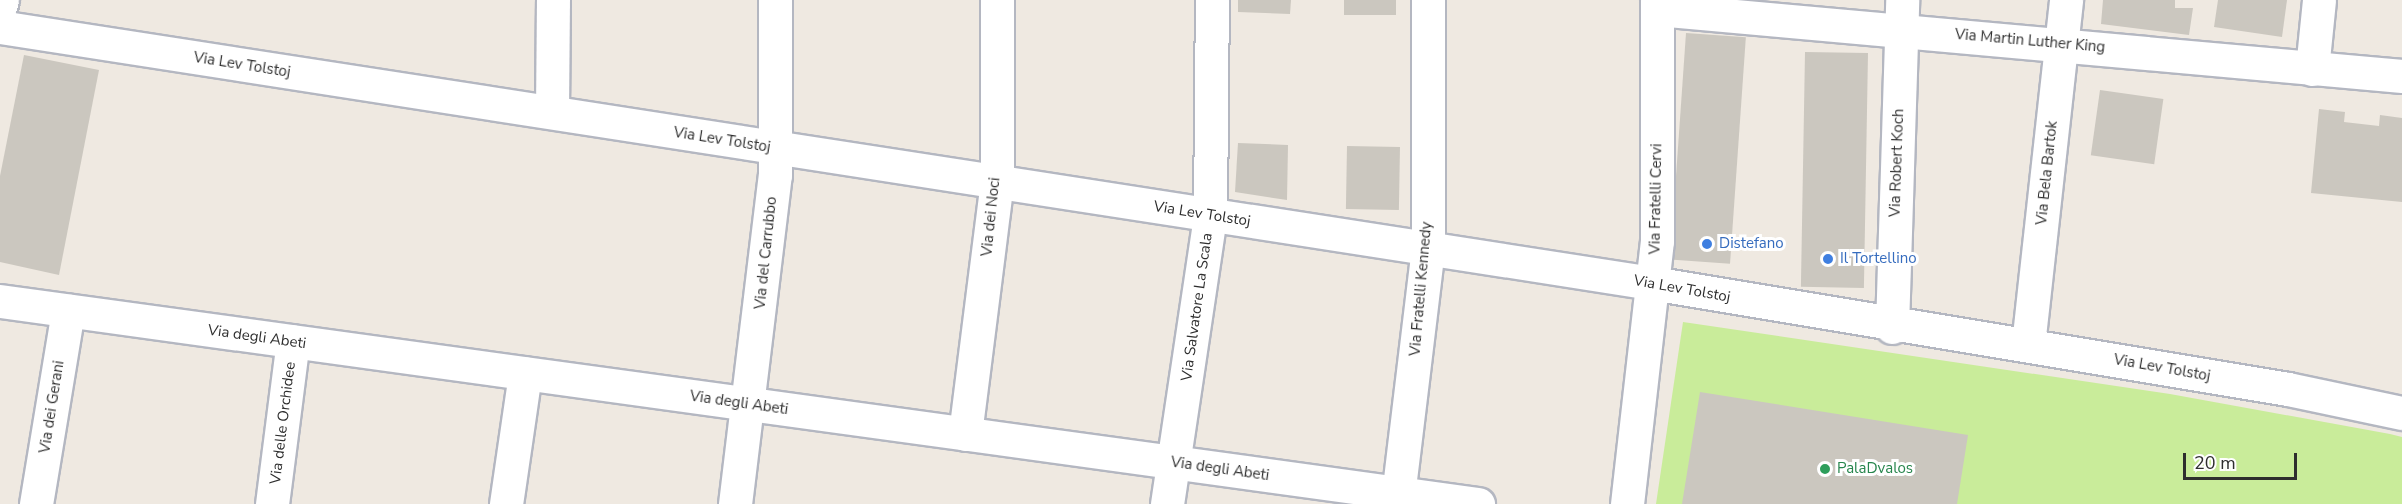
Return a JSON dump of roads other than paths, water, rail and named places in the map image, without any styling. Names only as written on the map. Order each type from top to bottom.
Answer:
[{"type":"street","points":[[0,6],[2,0]]},
{"type":"street","points":[[552,112],[553,0]]},
{"type":"street","name":"Via del Carrubbo","points":[[735,504],[749,404],[773,148],[775,0]]},
{"type":"street","name":"Via dei Noci","points":[[965,434],[997,181],[997,0]]},
{"type":"street","name":"Via Salvatore La Scala","points":[[1167,504],[1210,216],[1212,0]]},
{"type":"street","name":"Via Fratelli Kennedy","points":[[1397,499],[1428,248],[1428,0]]},
{"type":"street","name":"Via Bela Bartok","points":[[2028,345],[2066,0]]},
{"type":"street","points":[[2312,69],[2319,0]]},
{"type":"street","name":"Via Martin Luther King","points":[[1657,4],[1901,15],[2062,43],[2402,76]]},
{"type":"street","name":"Via Fratelli Cervi","points":[[1627,504],[1657,241],[1657,4]]},
{"type":"street","name":"Via Robert Koch","points":[[1892,327],[1901,15]]},
{"type":"street","name":"Via Lev Tolstoj","points":[[0,27],[1652,283],[1892,327],[2028,345],[2402,413]]},
{"type":"street","name":"Via degli Abeti","points":[[0,302],[1173,462],[1397,499],[1478,504]]},
{"type":"street","name":"Via dei Gerani","points":[[36,504],[68,311]]},
{"type":"street","name":"Via delle Orchidee","points":[[272,504],[293,341]]},
{"type":"street","points":[[506,504],[525,373]]},
{"type":"place","name":"Distefano","points":[[1707,244]]},
{"type":"place","name":"Il Tortellino","points":[[1828,259]]},
{"type":"place","name":"PalaDvalos","points":[[1825,469]]}]
